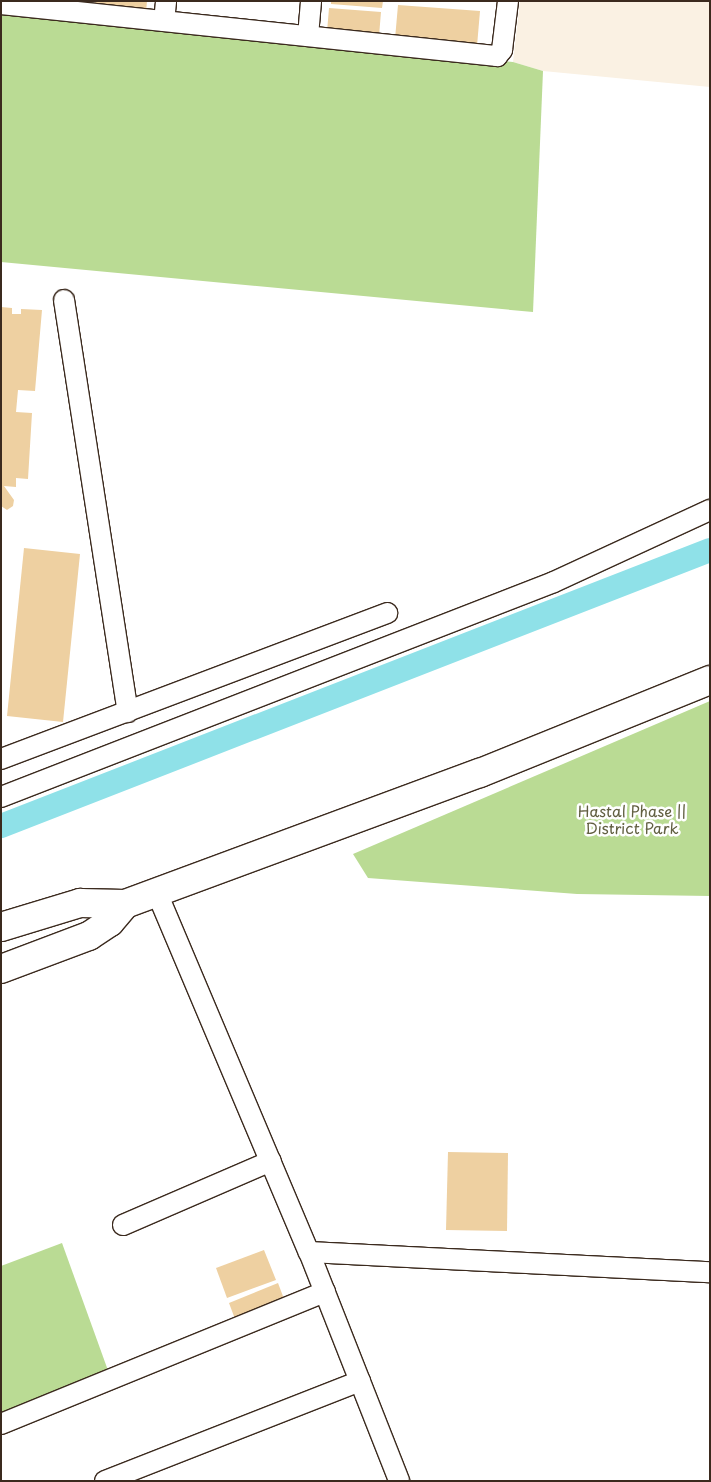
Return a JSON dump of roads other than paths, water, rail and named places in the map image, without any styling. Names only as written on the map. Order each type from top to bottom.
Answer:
[{"type":"street","points":[[164,21],[166,1]]},
{"type":"street","points":[[308,36],[312,1]]},
{"type":"street","points":[[1,4],[27,4],[164,21],[497,56],[502,50],[508,1]]},
{"type":"street","points":[[64,300],[128,712]]},
{"type":"street","points":[[1,797],[554,582],[710,510]]},
{"type":"street","points":[[1,759],[387,613]]},
{"type":"street","points":[[1,927],[80,903],[126,904],[158,893],[480,773],[710,680]]},
{"type":"street","points":[[158,893],[309,1252],[399,1481]]},
{"type":"street","points":[[1,969],[89,936],[110,922],[126,904]]},
{"type":"street","points":[[123,1225],[271,1161]]},
{"type":"street","points":[[309,1252],[710,1272]]},
{"type":"street","points":[[1,1424],[325,1292]]},
{"type":"street","points":[[105,1481],[360,1381]]},
{"type":"waterway","points":[[1,826],[710,550]]},
{"type":"park label","name":"Hastal Phase || District Park","points":[[632,818]]}]
